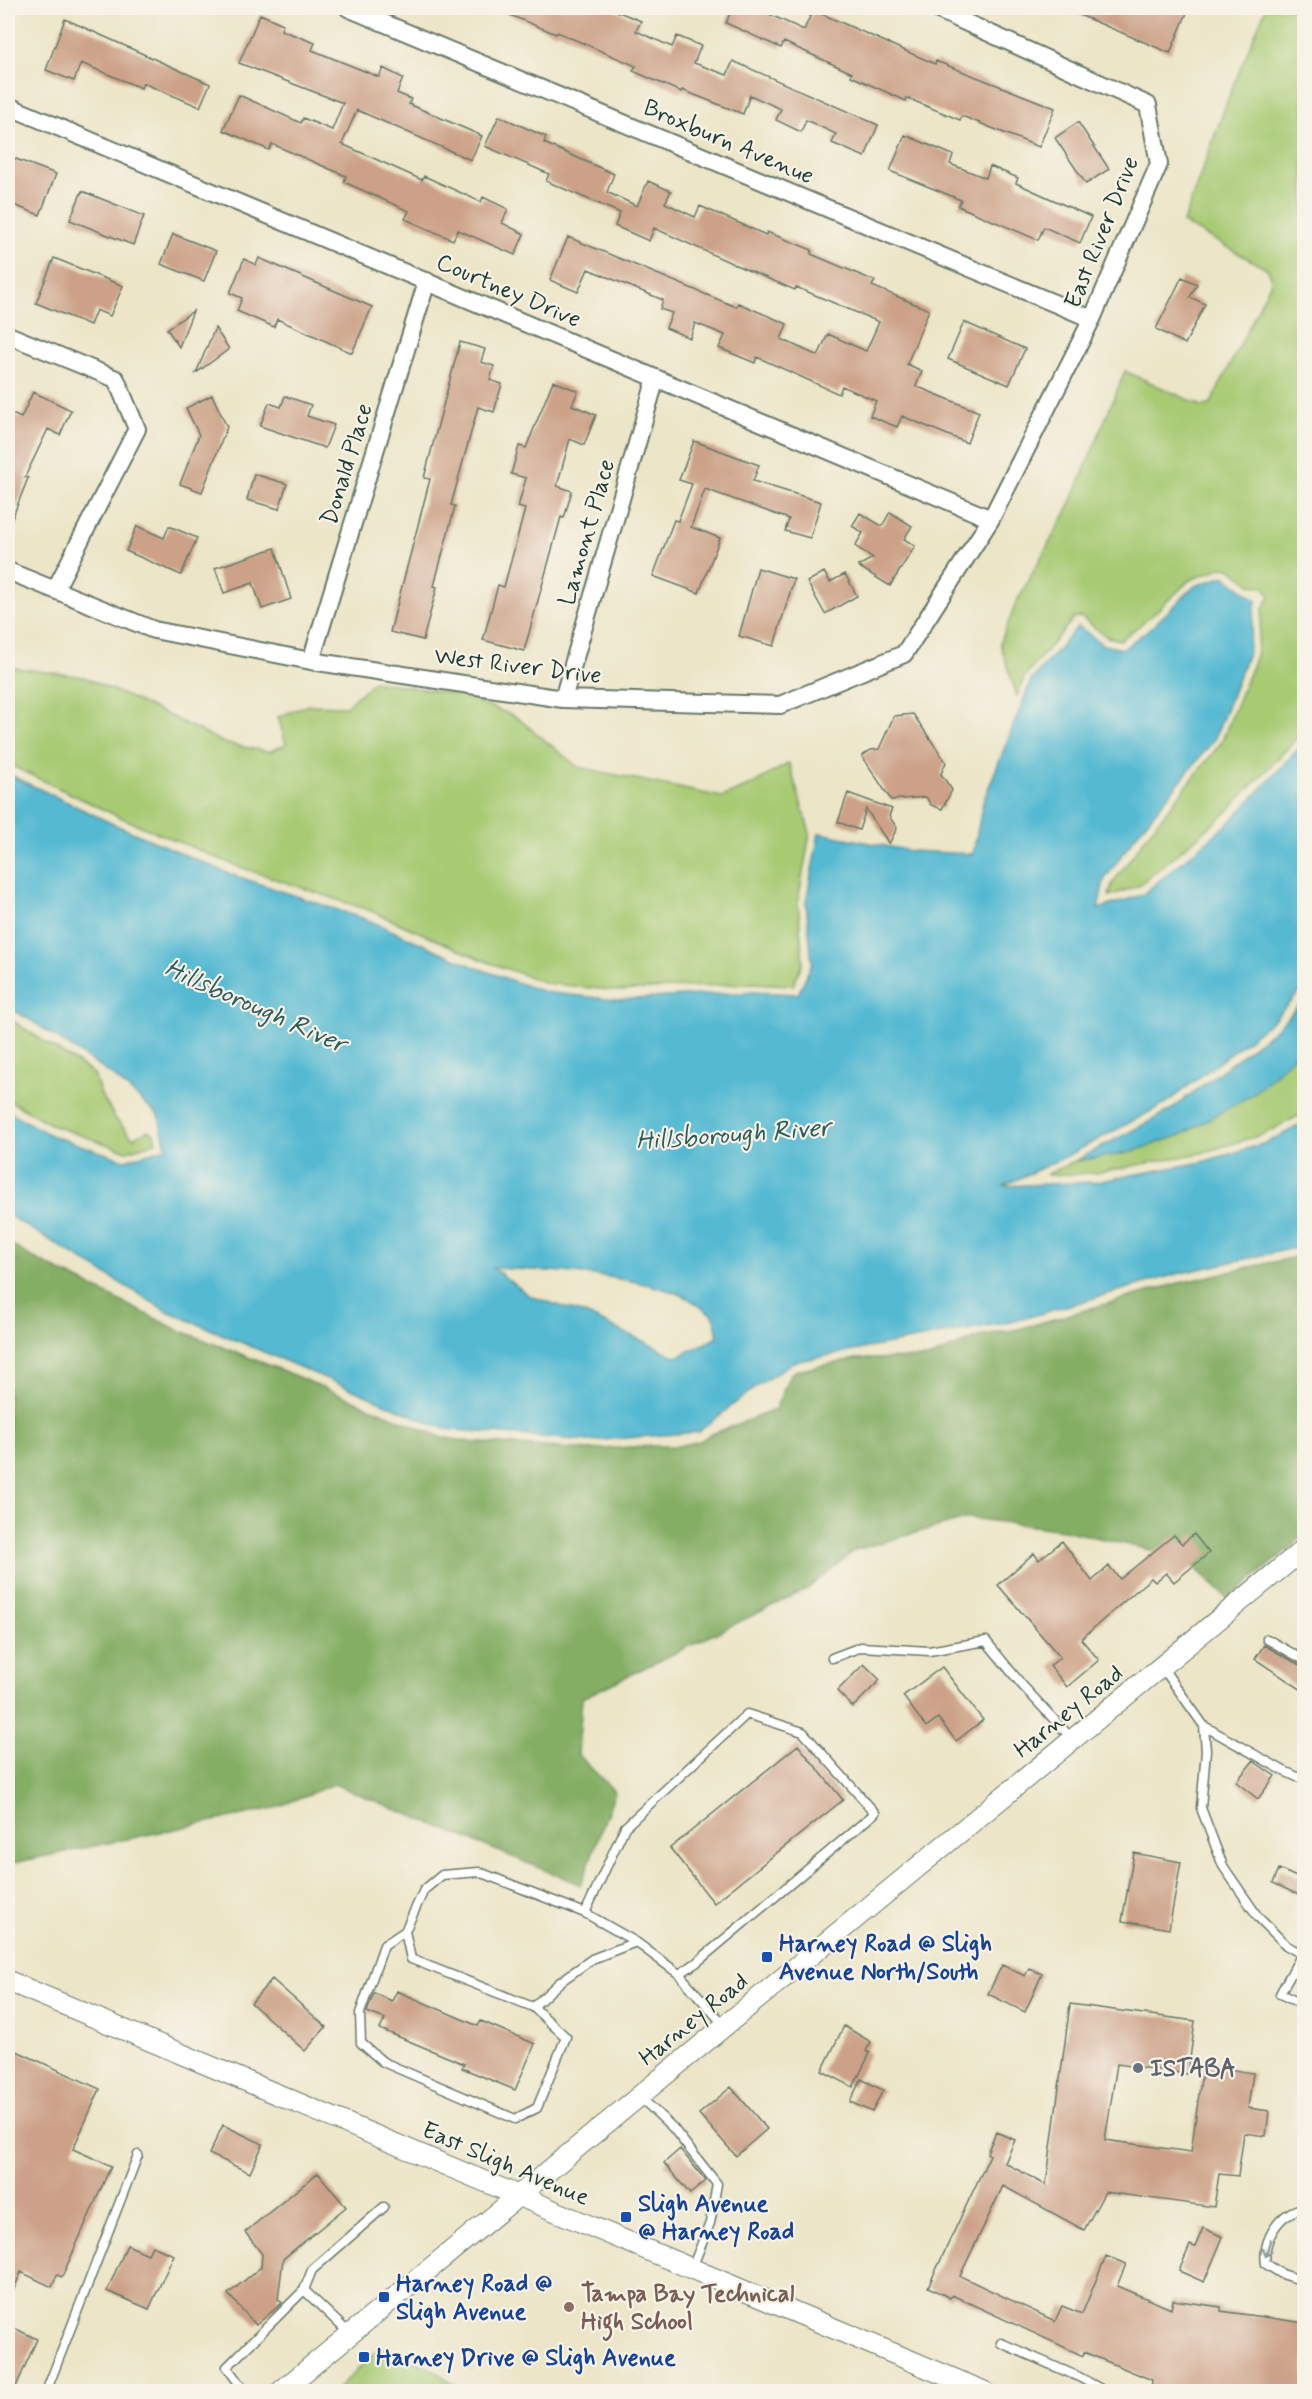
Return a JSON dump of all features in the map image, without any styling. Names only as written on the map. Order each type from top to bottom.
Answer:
[{"type":"street","name":"Broxburn Avenue","points":[[348,8],[1092,320]]},
{"type":"street","name":"East River Drive","points":[[934,8],[976,25],[1148,105],[1159,164],[1092,320],[991,519]]},
{"type":"street","points":[[973,8],[976,25]]},
{"type":"street","name":"Courtney Drive","points":[[8,106],[991,519]]},
{"type":"street","name":"Donald Place","points":[[311,661],[428,281]]},
{"type":"street","points":[[8,335],[116,379],[137,429],[55,590]]},
{"type":"street","name":"Lamont Place","points":[[563,699],[656,378]]},
{"type":"street","name":"West River Drive","points":[[8,571],[154,630],[311,661],[563,699],[780,705],[904,654],[991,519]]},
{"type":"street","name":"Harney Road","points":[[280,2391],[1305,1549]]},
{"type":"street","name":"East Sligh Avenue","points":[[8,1981],[985,2391]]},
{"type":"lane","points":[[1267,1639],[1305,1660]]},
{"type":"lane","points":[[832,1658],[861,1647],[929,1651],[986,1641],[1022,1685],[1073,1740]]},
{"type":"lane","points":[[1162,1666],[1204,1726],[1284,1771],[1305,1780]]},
{"type":"lane","points":[[585,1913],[625,1827],[747,1714],[803,1732],[875,1813],[705,1955],[679,1974]]},
{"type":"lane","points":[[1204,1726],[1206,1751],[1201,1808],[1223,1866],[1258,1917],[1287,1946],[1303,1952],[1280,1994],[1305,2005]]},
{"type":"lane","points":[[405,1930],[411,1959],[533,2007],[566,2037],[537,2108],[515,2119],[383,2062],[361,2043],[360,2013],[384,1946],[405,1930],[424,1890],[442,1875],[479,1872],[585,1913],[636,1942],[679,1974],[725,2026]]},
{"type":"lane","points":[[533,2007],[560,1982],[592,1959],[636,1942]]},
{"type":"lane","points":[[639,2096],[673,2128],[717,2184],[710,2223],[691,2268]]},
{"type":"lane","points":[[46,2391],[138,2155]]},
{"type":"lane","points":[[1305,2177],[1304,2209],[1292,2210],[1282,2218],[1264,2253],[1266,2264],[1282,2274],[1305,2281]]},
{"type":"lane","points":[[245,2391],[227,2367],[304,2290],[312,2270],[384,2207]]},
{"type":"lane","points":[[304,2290],[350,2334]]},
{"type":"lane","points":[[1001,2343],[1080,2377],[1102,2391]]},
{"type":"green space","points":[[1266,8],[1304,8],[1304,731],[1223,816],[1138,886],[1109,896],[1112,884],[1146,837],[1221,743],[1256,656],[1263,609],[1270,596],[1264,587],[1252,585],[1230,568],[1223,567],[1190,580],[1121,640],[1107,637],[1081,617],[1074,618],[1025,676],[1017,696],[1000,643],[1017,601],[1069,507],[1125,371],[1202,406],[1210,405],[1271,282],[1267,269],[1183,223],[1231,91]]},
{"type":"green space","points":[[8,667],[84,677],[224,743],[269,752],[286,744],[278,717],[308,705],[346,706],[374,681],[461,695],[516,717],[578,767],[722,797],[751,785],[789,763],[810,833],[798,901],[803,962],[793,985],[753,983],[617,991],[546,983],[480,959],[371,911],[234,865],[115,815],[8,764]]},
{"type":"green space","points":[[8,1018],[94,1074],[100,1093],[115,1118],[133,1138],[148,1130],[154,1133],[156,1142],[127,1151],[54,1126],[8,1100]]},
{"type":"green space","points":[[1304,1038],[1304,1113],[1264,1134],[1201,1153],[1095,1173],[1046,1175],[1075,1161],[1128,1153],[1181,1135],[1253,1094],[1296,1054]]},
{"type":"green space","points":[[8,1242],[26,1254],[176,1329],[279,1369],[441,1437],[470,1442],[589,1450],[678,1446],[700,1441],[709,1435],[775,1410],[790,1374],[795,1371],[856,1359],[928,1358],[984,1335],[1019,1329],[1179,1283],[1304,1255],[1304,1536],[1228,1599],[1185,1558],[1064,1530],[969,1518],[855,1550],[807,1589],[582,1698],[578,1755],[615,1792],[581,1885],[334,1784],[275,1808],[8,1864]]},
{"type":"green space","points":[[380,2348],[429,2367],[464,2391],[335,2391]]},
{"type":"water","name":"Hillsborough River","points":[[1225,576],[1256,600],[1248,653],[1214,740],[1139,831],[1104,880],[1098,909],[1142,895],[1229,823],[1304,743],[1304,988],[1272,1021],[1166,1103],[1069,1155],[1003,1186],[1095,1182],[1202,1162],[1266,1143],[1304,1123],[1304,1246],[1177,1274],[1018,1320],[793,1362],[760,1384],[698,1432],[590,1441],[445,1429],[165,1310],[8,1215],[8,1111],[50,1135],[125,1160],[166,1148],[159,1116],[113,1076],[8,1007],[8,774],[111,823],[230,874],[368,920],[477,968],[544,992],[616,1000],[753,992],[798,994],[812,963],[806,902],[819,833],[911,851],[973,854],[983,802],[1031,681],[1078,626],[1103,645],[1123,649],[1154,625],[1195,586]],"holes":[[[493,1268],[611,1277],[657,1287],[679,1294],[714,1316],[718,1337],[677,1357],[585,1314],[530,1296]]]},
{"type":"water","points":[[1304,1000],[1304,1038],[1296,1054],[1253,1094],[1181,1135],[1128,1153],[1075,1161],[1169,1111],[1277,1028]]},
{"type":"building","points":[[493,8],[609,8],[641,21],[636,31],[672,47],[677,36],[701,46],[694,63],[727,75],[733,61],[878,125],[865,157],[832,143],[836,134],[806,120],[801,132],[776,120],[781,109],[750,95],[743,114],[682,90],[681,92],[633,71],[636,66],[557,32],[556,34]]},
{"type":"building","points":[[732,8],[766,8],[764,12],[804,30],[813,10],[935,64],[936,61],[1055,108],[1039,147],[962,116],[960,120],[907,98],[906,101],[784,42],[781,48],[726,23]]},
{"type":"building","points":[[1063,8],[1189,8],[1170,53]]},
{"type":"building","points":[[260,14],[283,24],[281,30],[315,43],[312,50],[379,77],[383,68],[403,78],[397,93],[411,99],[409,104],[482,136],[471,160],[357,110],[342,144],[422,180],[424,176],[481,202],[483,197],[508,209],[502,223],[524,234],[515,255],[458,230],[453,240],[405,219],[409,211],[344,182],[346,176],[272,144],[269,150],[223,130],[239,95],[301,123],[303,118],[332,130],[343,103],[239,63]]},
{"type":"building","points":[[65,19],[210,84],[200,107],[143,83],[141,88],[81,63],[74,81],[46,70]]},
{"type":"building","points":[[499,116],[546,137],[544,143],[614,174],[607,192],[637,206],[648,181],[671,191],[665,203],[695,217],[700,206],[766,235],[767,232],[812,250],[811,254],[875,281],[872,286],[929,310],[907,364],[922,371],[916,386],[979,412],[967,443],[902,416],[897,427],[870,416],[876,401],[842,386],[839,394],[757,357],[755,363],[719,348],[725,335],[695,323],[690,338],[666,328],[672,313],[660,309],[663,300],[588,269],[578,292],[550,280],[568,237],[736,307],[738,303],[787,324],[781,339],[818,356],[828,334],[866,351],[879,322],[796,287],[795,290],[654,228],[649,241],[615,226],[620,213],[546,181],[549,174],[485,146]]},
{"type":"building","points":[[1078,122],[1109,169],[1086,184],[1055,138]]},
{"type":"building","points":[[905,135],[953,155],[950,164],[986,178],[990,166],[1018,178],[1016,183],[1091,217],[1080,243],[1044,227],[1038,240],[958,206],[961,200],[890,171]]},
{"type":"building","points":[[8,156],[56,174],[40,215],[8,203]]},
{"type":"building","points":[[82,191],[144,216],[133,245],[70,220]]},
{"type":"building","points":[[173,234],[216,251],[204,281],[161,264]]},
{"type":"building","points":[[54,258],[123,286],[110,316],[96,310],[90,325],[36,303]]},
{"type":"building","points":[[259,258],[372,307],[352,353],[277,319],[274,327],[237,311],[242,298],[230,293],[244,259],[256,265]]},
{"type":"building","points":[[1182,277],[1197,284],[1190,297],[1205,304],[1185,344],[1156,329]]},
{"type":"building","points":[[193,311],[179,347],[167,329]]},
{"type":"building","points":[[964,322],[1025,349],[1009,385],[948,359]]},
{"type":"building","points":[[215,328],[229,349],[196,373]]},
{"type":"building","points":[[460,342],[485,349],[481,362],[494,366],[490,380],[502,384],[494,412],[478,407],[451,505],[455,506],[434,586],[437,587],[423,640],[390,632],[430,479],[424,478]]},
{"type":"building","points":[[553,381],[578,391],[572,405],[596,415],[584,445],[570,439],[557,486],[572,491],[564,518],[561,517],[524,651],[483,640],[498,585],[504,587],[525,509],[518,507],[526,478],[511,474],[519,446],[526,448]]},
{"type":"building","points":[[33,392],[71,410],[60,435],[48,429],[25,477],[28,478],[8,529],[8,412],[21,418]]},
{"type":"building","points":[[212,395],[227,427],[202,492],[180,484],[199,435],[186,408]]},
{"type":"building","points":[[285,396],[311,405],[307,416],[334,425],[325,448],[260,426],[269,403],[281,407]]},
{"type":"building","points":[[694,441],[759,465],[753,481],[821,502],[810,538],[785,531],[789,519],[705,489],[691,527],[720,538],[699,593],[653,576],[674,520],[678,521],[692,484],[679,480]]},
{"type":"building","points":[[254,474],[287,484],[279,509],[247,500]]},
{"type":"building","points":[[890,512],[912,526],[904,539],[915,546],[890,586],[858,566],[873,558],[855,546],[863,533],[852,526],[860,513],[882,526]]},
{"type":"building","points":[[137,526],[164,538],[169,526],[197,538],[181,575],[126,551]]},
{"type":"building","points":[[275,548],[291,599],[262,609],[253,583],[224,593],[215,568]]},
{"type":"building","points":[[758,568],[794,579],[774,646],[739,636]]},
{"type":"building","points":[[824,572],[830,582],[845,574],[857,596],[825,614],[807,582]]},
{"type":"building","points":[[913,714],[946,762],[941,774],[952,790],[942,809],[931,805],[926,797],[891,800],[862,756],[871,750],[879,749],[894,716]]},
{"type":"building","points":[[848,793],[892,809],[889,816],[897,828],[889,844],[866,809],[859,830],[838,822]]},
{"type":"building","points":[[1194,1534],[1209,1553],[1174,1582],[1166,1573],[1155,1582],[1151,1578],[1081,1639],[1099,1660],[1067,1687],[1050,1666],[1060,1657],[998,1585],[1034,1553],[1039,1560],[1062,1541],[1092,1581],[1109,1566],[1120,1579],[1174,1535],[1182,1544]]},
{"type":"building","points":[[1264,1645],[1305,1668],[1305,1692],[1255,1659]]},
{"type":"building","points":[[864,1664],[880,1680],[853,1707],[837,1691]]},
{"type":"building","points":[[942,1667],[983,1720],[956,1741],[938,1718],[926,1727],[903,1696]]},
{"type":"building","points":[[798,1745],[843,1800],[714,1903],[670,1848]]},
{"type":"building","points":[[1253,1761],[1275,1776],[1258,1799],[1236,1782]]},
{"type":"building","points":[[1134,1853],[1181,1862],[1169,1929],[1122,1921]]},
{"type":"building","points":[[1279,1869],[1305,1881],[1305,1898],[1273,1883]]},
{"type":"building","points":[[1002,1965],[1025,1976],[1029,1968],[1042,1974],[1025,2012],[988,1994]]},
{"type":"building","points":[[272,1979],[326,2027],[305,2051],[251,2003]]},
{"type":"building","points":[[397,1991],[478,2026],[481,2021],[535,2044],[515,2090],[462,2068],[464,2064],[380,2029],[385,2019],[367,2012],[374,1993],[392,2001]]},
{"type":"building","points":[[1070,2004],[1195,2021],[1188,2074],[1117,2064],[1105,2140],[1191,2152],[1203,2065],[1253,2073],[1248,2108],[1269,2111],[1266,2136],[1244,2133],[1238,2176],[1219,2174],[1214,2207],[1105,2192],[1084,2230],[1003,2186],[960,2276],[1055,2321],[1062,2306],[1082,2314],[1106,2256],[1126,2264],[1117,2286],[1171,2309],[1173,2300],[1221,2307],[1221,2311],[1305,2323],[1305,2391],[1151,2391],[1152,2380],[1084,2352],[1083,2356],[952,2295],[950,2298],[928,2287],[990,2155],[987,2153],[996,2132],[1015,2140],[1005,2163],[1046,2185]]},
{"type":"building","points":[[844,2026],[871,2042],[866,2051],[870,2053],[853,2087],[822,2071]]},
{"type":"building","points":[[8,2047],[100,2089],[73,2149],[111,2166],[62,2277],[57,2275],[52,2287],[21,2272],[8,2304]]},
{"type":"building","points":[[861,2079],[883,2090],[872,2112],[850,2102]]},
{"type":"building","points":[[731,2087],[767,2129],[736,2156],[699,2114]]},
{"type":"building","points":[[223,2125],[263,2144],[250,2173],[209,2154]]},
{"type":"building","points":[[680,2149],[706,2181],[690,2194],[664,2163]]},
{"type":"building","points":[[318,2173],[346,2207],[283,2259],[278,2299],[282,2303],[256,2325],[228,2294],[261,2267],[262,2254],[245,2232]]},
{"type":"building","points":[[1203,2228],[1223,2237],[1204,2282],[1179,2271],[1190,2245],[1195,2247]]},
{"type":"building","points":[[127,2245],[148,2254],[152,2246],[174,2255],[149,2309],[107,2291]]},
{"type":"building","points":[[8,2325],[37,2339],[14,2391],[8,2391]]},
{"type":"place","name":"Harney Road @ Sligh Avenue North/South","points":[[767,1957]]},
{"type":"place","name":"ISTABA","points":[[1138,2068]]},
{"type":"place","name":"Sligh Avenue @ Harney Road","points":[[626,2217]]},
{"type":"place","name":"Harney Road @ Sligh Avenue","points":[[384,2297]]},
{"type":"place","name":"Tampa Bay Technical High School","points":[[569,2307]]},
{"type":"place","name":"Harney Drive @ Sligh Avenue","points":[[364,2357]]}]
